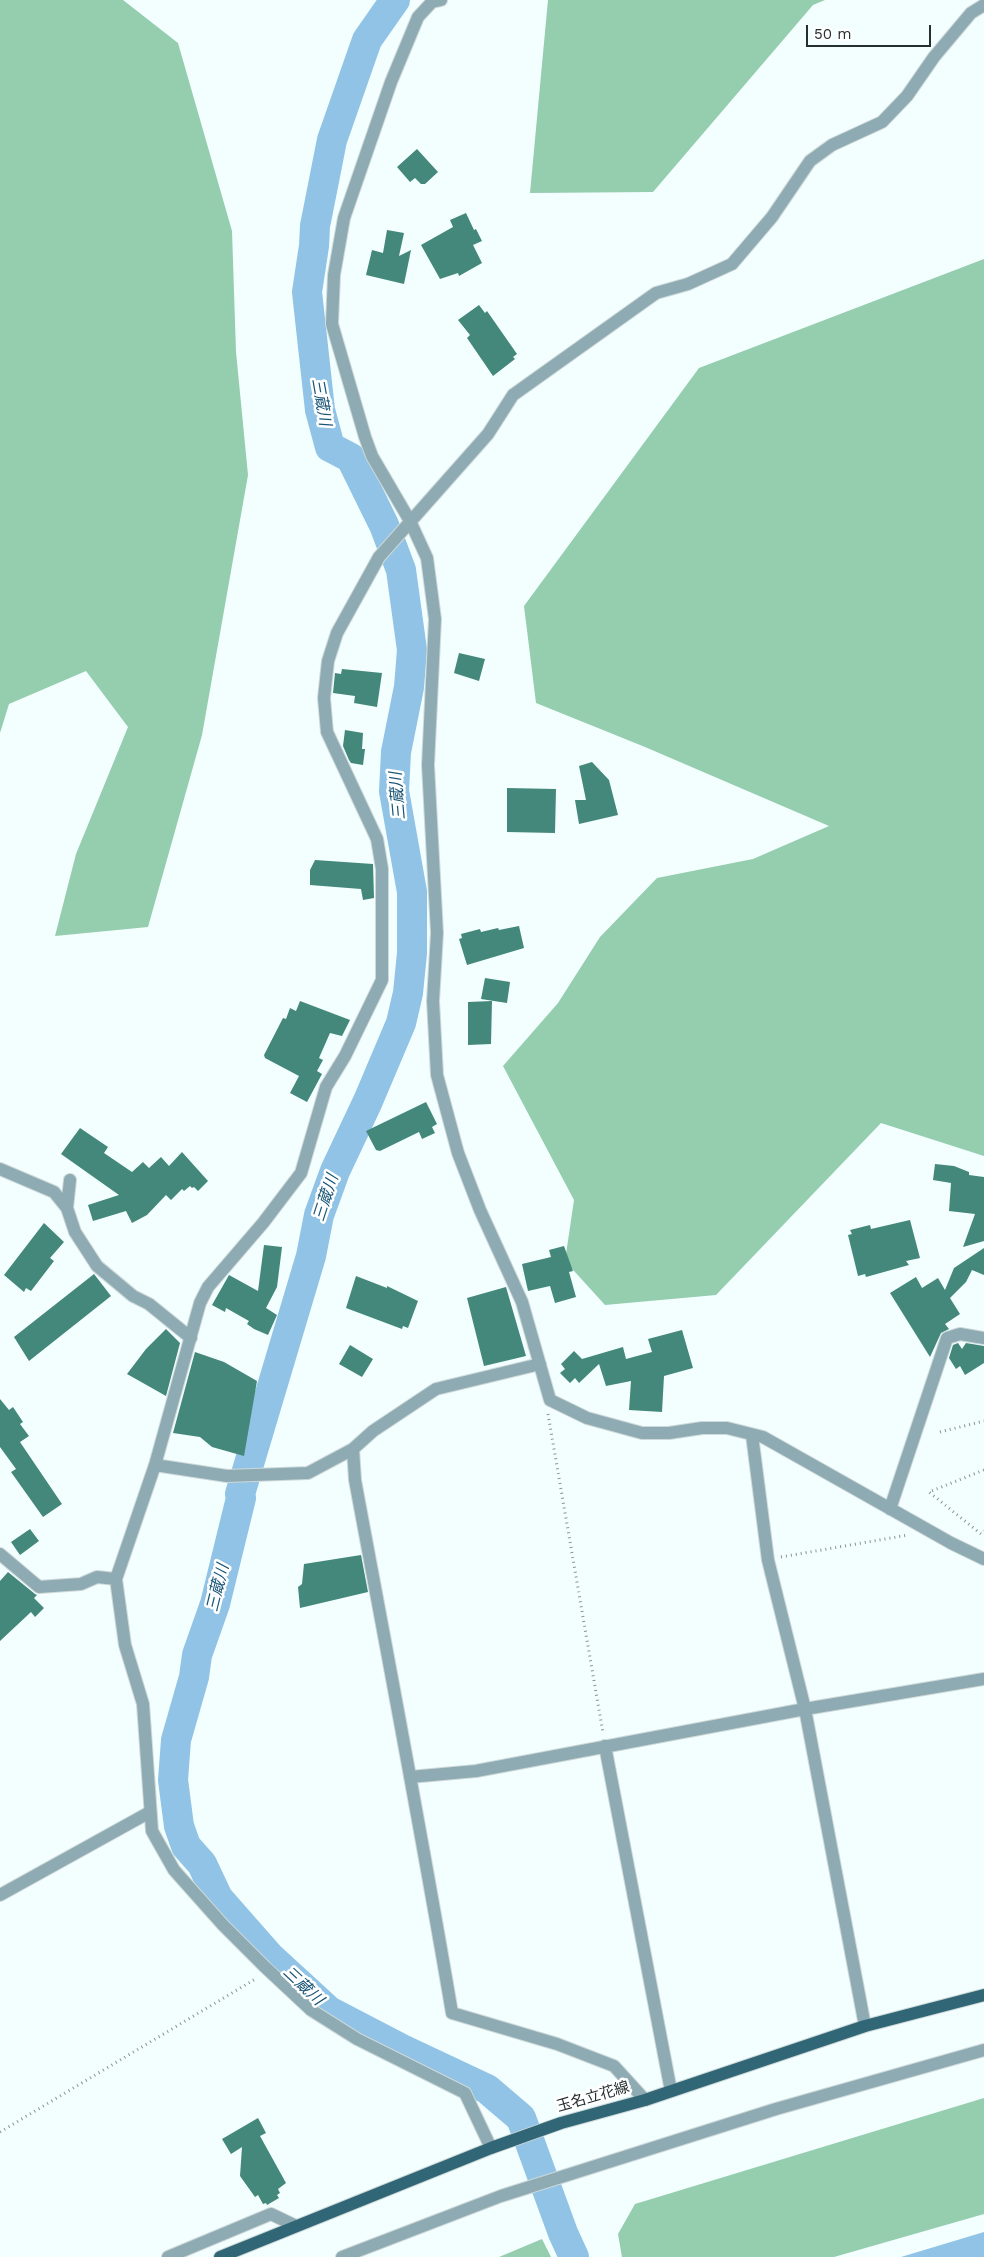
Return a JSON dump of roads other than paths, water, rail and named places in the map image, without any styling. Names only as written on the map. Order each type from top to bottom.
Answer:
[{"type":"main road","name":"玉名立花線","points":[[220,2257],[294,2225],[491,2148],[561,2123],[645,2100],[865,2026],[984,1995]]},
{"type":"street","points":[[440,0],[432,2],[418,17],[391,82],[344,218],[334,275],[332,324],[364,437],[372,456],[410,521],[427,558],[435,619],[428,765],[438,933],[433,1001],[436,1075],[458,1153],[480,1210],[522,1302],[550,1400],[587,1418],[642,1433],[668,1433],[702,1428],[727,1428],[763,1437],[890,1509],[984,1559]]},
{"type":"street","points":[[491,2148],[465,2093],[356,2039],[312,2010],[268,1971],[222,1925],[174,1870],[152,1831],[142,1704],[125,1645],[116,1579],[155,1465],[200,1303],[208,1287],[263,1223],[301,1173],[326,1087],[345,1056],[382,980],[382,869],[377,839],[327,732],[324,698],[328,661],[336,634],[379,557],[488,434],[513,395],[656,293],[688,284],[732,264],[772,218],[810,162],[832,145],[882,122],[907,96],[934,56],[971,13],[984,5]]},
{"type":"street","points":[[0,1169],[54,1192],[67,1208],[75,1232],[97,1266],[133,1296],[149,1304],[191,1338]]},
{"type":"street","points":[[67,1208],[70,1180]]},
{"type":"street","points":[[890,1509],[947,1338],[960,1334],[984,1338]]},
{"type":"street","points":[[155,1465],[227,1476],[308,1473],[353,1449],[373,1431],[436,1389],[540,1364]]},
{"type":"street","points":[[752,1435],[768,1560],[805,1709],[865,2026]]},
{"type":"street","points":[[353,1449],[355,1480],[452,2013],[557,2044],[614,2066],[645,2100]]},
{"type":"street","points":[[0,1554],[39,1588],[81,1584],[97,1577],[116,1579]]},
{"type":"street","points":[[410,1777],[476,1771],[805,1709],[984,1679]]},
{"type":"street","points":[[605,1746],[671,2091]]},
{"type":"street","points":[[0,1895],[150,1812]]},
{"type":"street","points":[[342,2257],[527,2188],[776,2109],[984,2050]]},
{"type":"street","points":[[168,2257],[271,2214],[294,2225]]},
{"type":"water","points":[[984,2232],[984,2257],[901,2257]]},
{"type":"waterway","name":"三蔵川","points":[[395,0],[367,40],[332,140],[315,226],[307,292],[320,410],[330,447],[351,458],[384,525],[401,570],[412,650],[409,687],[396,752],[394,791],[412,892],[412,953],[408,993],[401,1023],[368,1101],[335,1171],[319,1215],[311,1256],[240,1494],[241,1498],[215,1604],[197,1655],[194,1677],[176,1740],[173,1780],[179,1826],[186,1846],[202,1864],[218,1898],[269,1956],[329,2011],[402,2049],[487,2089],[521,2118],[563,2233],[574,2257]]}]
